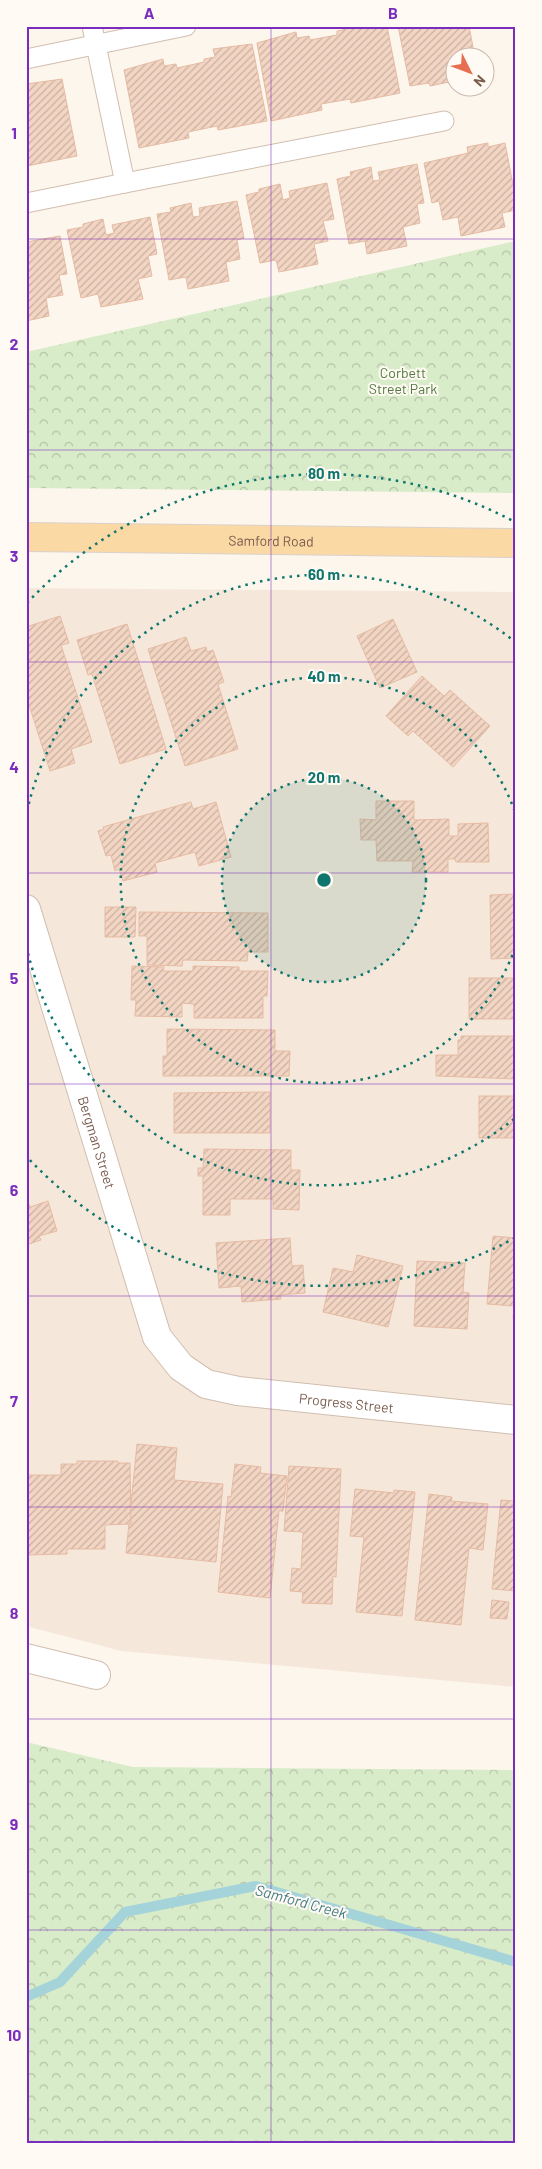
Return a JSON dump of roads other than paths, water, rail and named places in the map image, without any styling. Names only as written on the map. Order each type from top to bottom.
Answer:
[{"type":"main road","name":"Samford Road","points":[[26,537],[515,547]]},
{"type":"street","name":"Bergman Street","points":[[26,910],[32,949],[157,1337],[181,1367]]},
{"type":"street","name":"Progress Street","points":[[181,1367],[206,1384],[238,1391],[516,1420]]},
{"type":"street","points":[[26,1658],[96,1675]]},
{"type":"lane","points":[[92,26],[125,183]]},
{"type":"lane","points":[[26,59],[186,26]]},
{"type":"lane","points":[[26,204],[444,120]]},
{"type":"waterway","name":"Samford Creek","points":[[26,1997],[60,1982],[125,1912],[256,1886],[516,1962]]},
{"type":"park label","name":"Corbett Street Park","points":[[403,380]]}]
